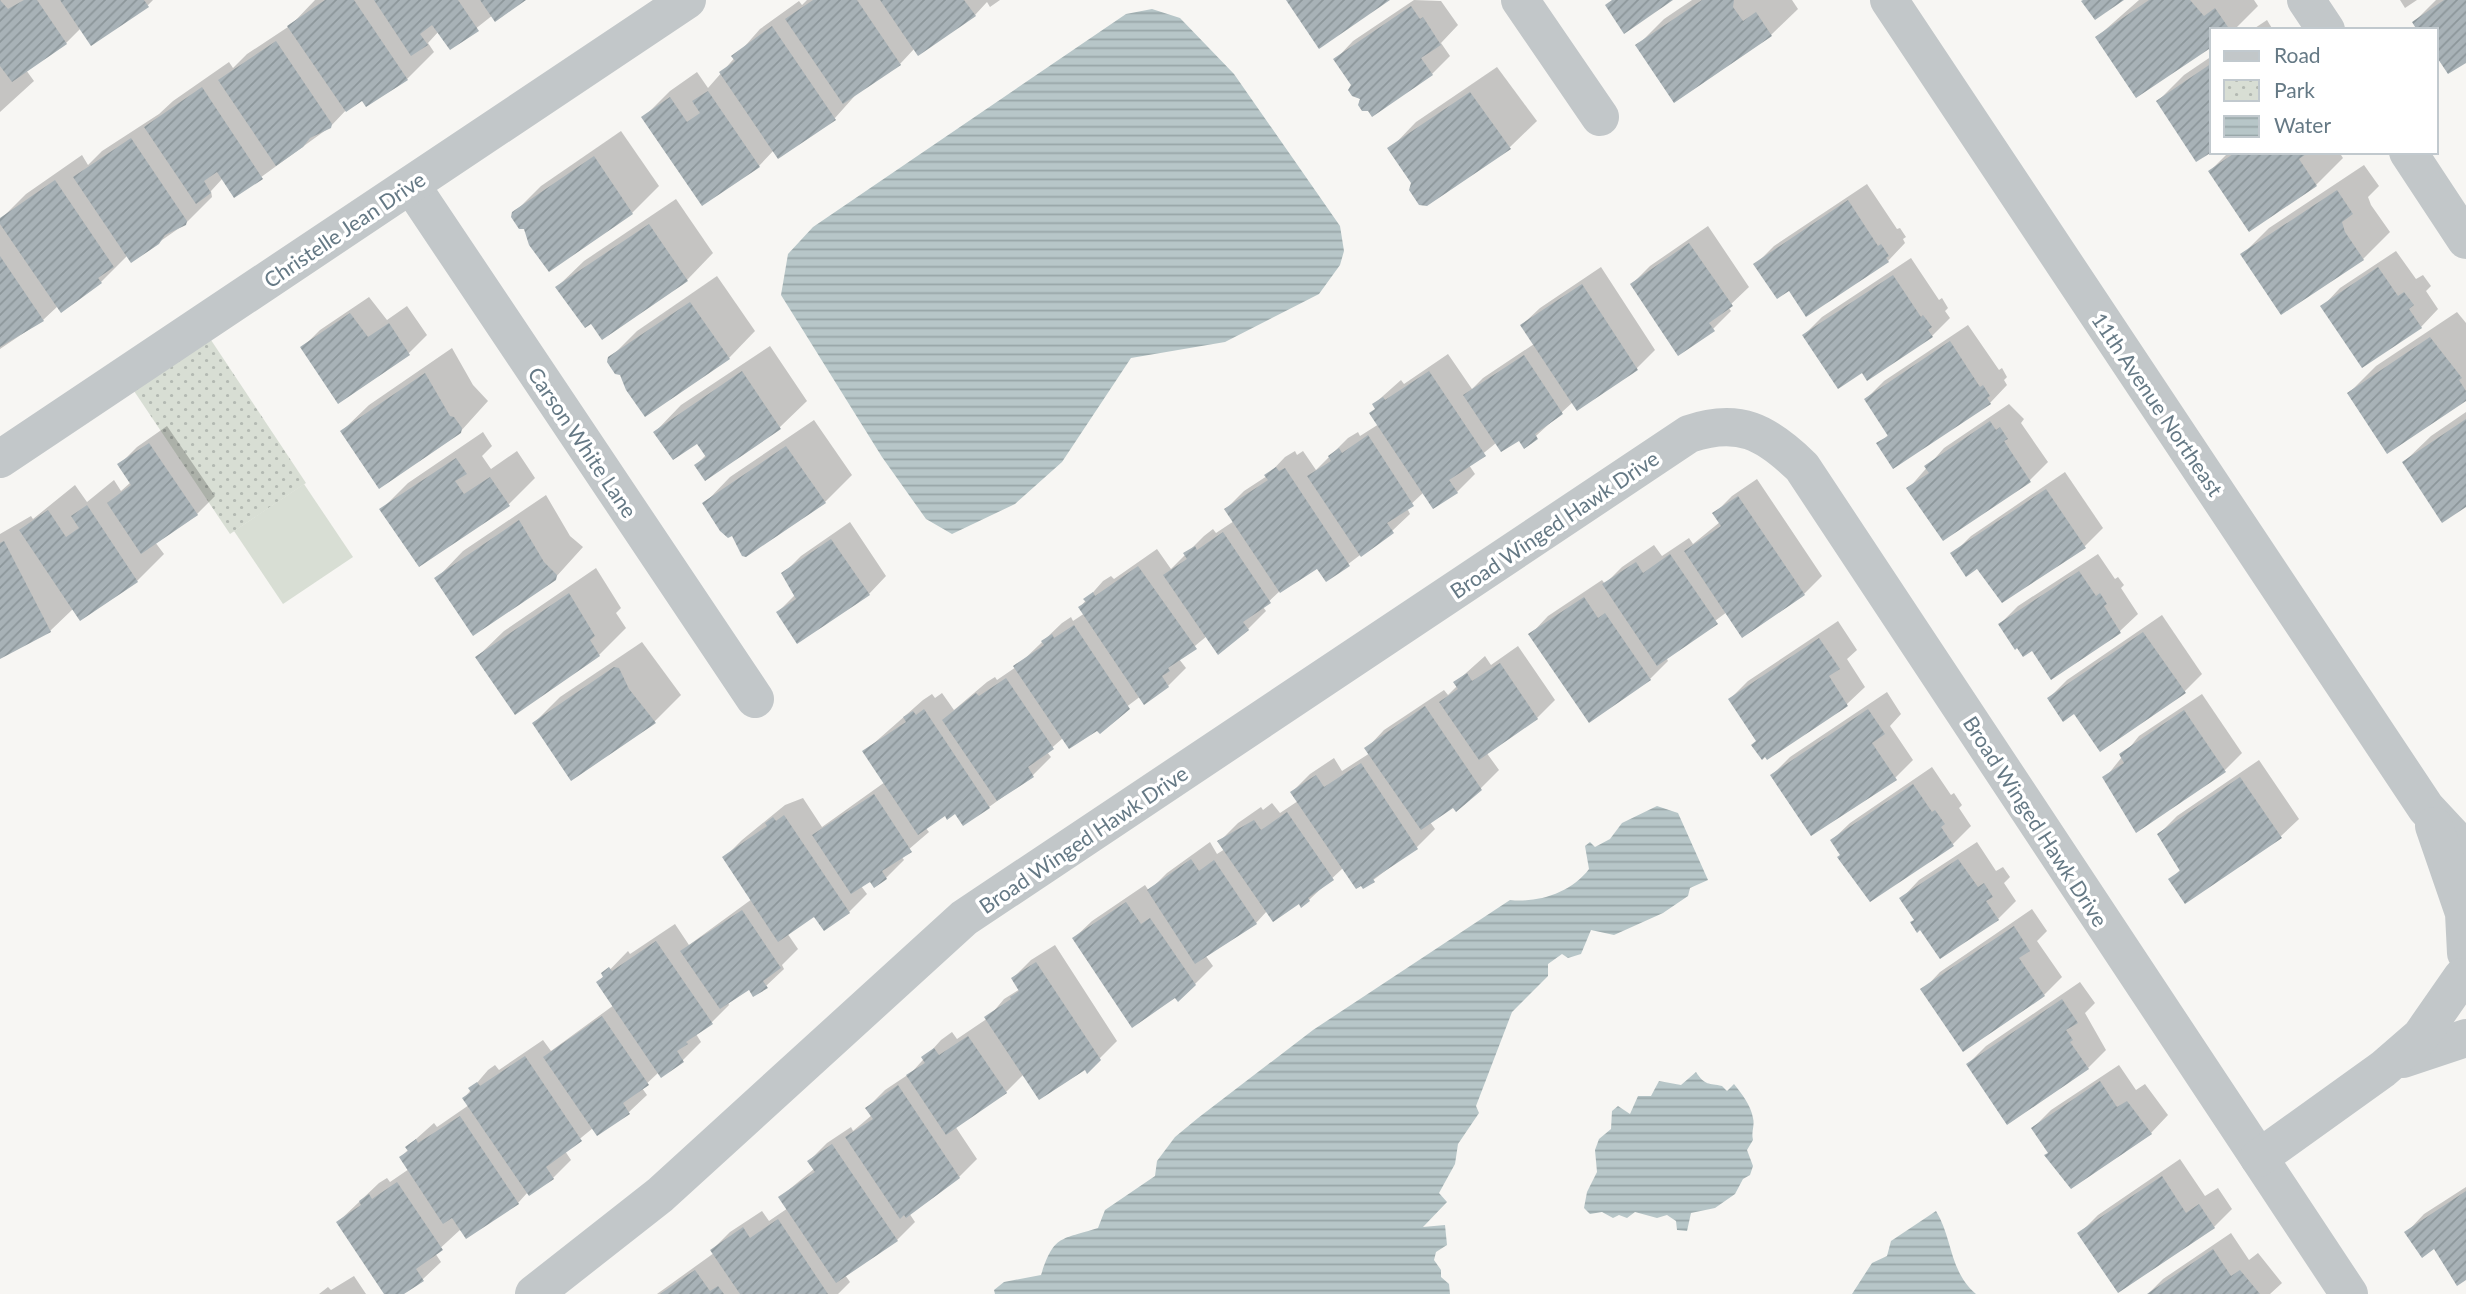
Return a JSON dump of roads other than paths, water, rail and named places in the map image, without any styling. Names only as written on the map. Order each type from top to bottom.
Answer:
[{"type":"street","name":"Christelle Jean Drive","points":[[0,458],[687,0]]},
{"type":"street","points":[[1520,0],[1600,117]]},
{"type":"street","name":"11th Avenue Northeast","points":[[1889,0],[2427,808],[2466,851]]},
{"type":"street","points":[[2306,0],[2325,28]]},
{"type":"street","points":[[2409,154],[2466,240]]},
{"type":"street","name":"Carson White Lane","points":[[411,184],[755,699]]},
{"type":"street","name":"Broad Winged Hawk Drive","points":[[534,1294],[660,1195],[964,918],[1689,433],[1715,425],[1742,427],[1777,443],[1802,467],[2349,1294]]},
{"type":"street","name":"11th Avenue Northeast","points":[[2427,808],[2446,855],[2464,913],[2465,969]]},
{"type":"street","points":[[2259,1158],[2383,1069],[2421,1036],[2465,969]]},
{"type":"street","points":[[2383,1069],[2410,1055],[2466,1038]]},
{"type":"water","points":[[1152,9],[1180,18],[1234,74],[1340,226],[1344,251],[1340,265],[1319,294],[1225,342],[1131,358],[1062,462],[1015,504],[952,534],[926,519],[882,457],[781,295],[788,254],[813,227],[1126,14]]},
{"type":"water","points":[[1657,806],[1678,813],[1708,880],[1690,888],[1688,896],[1663,913],[1614,935],[1591,930],[1581,954],[1568,958],[1562,954],[1548,964],[1548,976],[1512,1012],[1476,1106],[1479,1113],[1458,1144],[1455,1164],[1439,1193],[1447,1202],[1423,1227],[1445,1225],[1447,1245],[1436,1252],[1434,1260],[1441,1270],[1441,1277],[1449,1284],[1450,1294],[995,1294],[994,1290],[1004,1282],[1041,1275],[1050,1252],[1060,1241],[1098,1228],[1105,1210],[1155,1176],[1157,1161],[1175,1137],[1313,1030],[1510,900],[1543,898],[1573,884],[1589,869],[1585,846],[1590,842],[1595,847],[1610,839],[1622,823]]},
{"type":"water","points":[[1696,1072],[1705,1082],[1722,1086],[1727,1091],[1734,1084],[1748,1104],[1753,1121],[1753,1140],[1747,1150],[1753,1166],[1750,1175],[1743,1179],[1735,1194],[1715,1208],[1691,1213],[1687,1231],[1677,1230],[1676,1221],[1667,1215],[1657,1218],[1635,1212],[1627,1218],[1619,1215],[1613,1218],[1602,1212],[1590,1214],[1584,1208],[1587,1192],[1597,1172],[1595,1150],[1599,1139],[1611,1129],[1612,1111],[1618,1106],[1630,1114],[1638,1096],[1651,1096],[1659,1081],[1681,1085]]},
{"type":"water","points":[[1936,1211],[1956,1265],[1967,1285],[1976,1294],[1852,1294],[1872,1263],[1887,1256],[1891,1241]]}]
